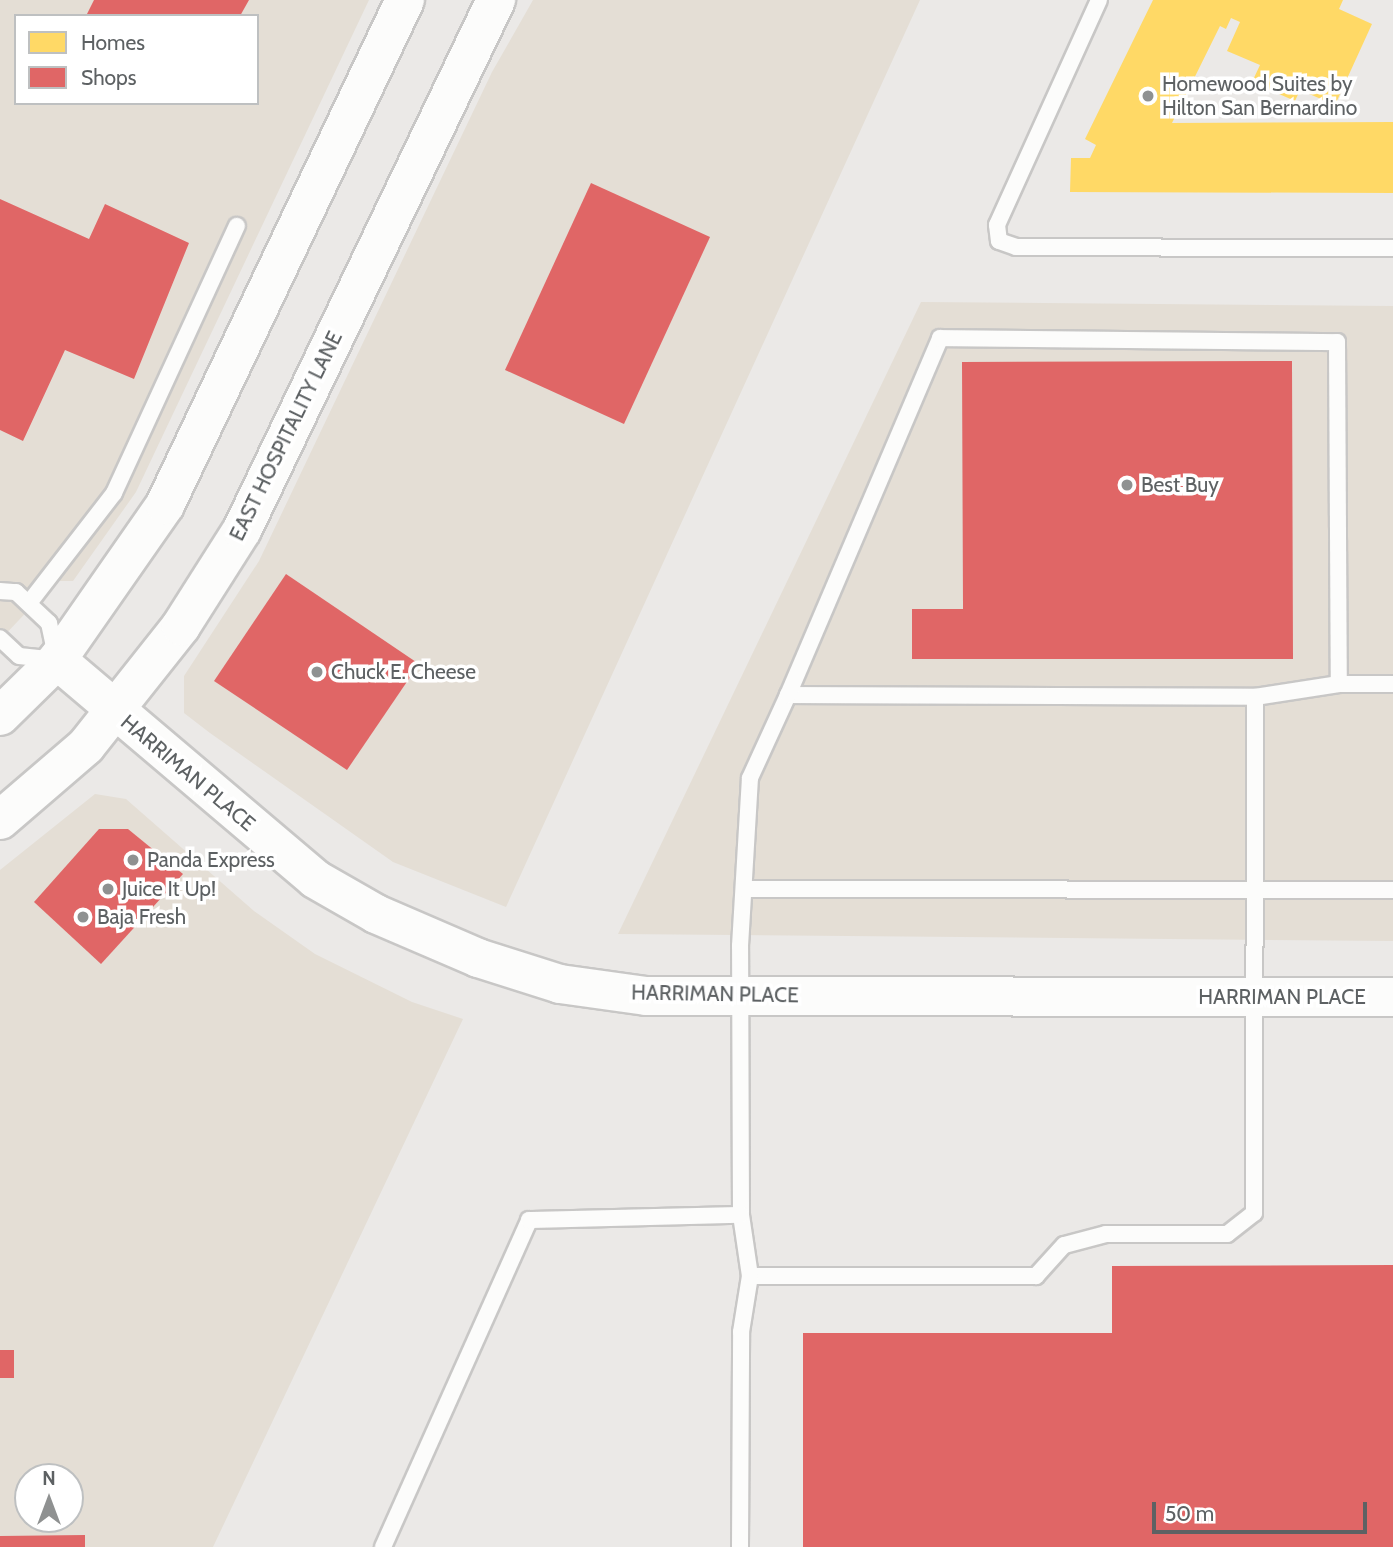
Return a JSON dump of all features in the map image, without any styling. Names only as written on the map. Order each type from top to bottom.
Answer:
[{"type":"main road","points":[[0,716],[57,660],[165,505],[405,0]]},
{"type":"main road","name":"EAST HOSPITALITY LANE","points":[[0,820],[80,752],[115,711],[181,626],[242,530],[496,0]]},
{"type":"main road","name":"HARRIMAN PLACE","points":[[57,660],[315,879],[376,914],[478,958],[560,984],[646,996],[1393,998]]},
{"type":"lane","points":[[1098,0],[997,225],[999,241],[1016,247],[1393,248]]},
{"type":"lane","points":[[29,603],[114,493],[237,226]]},
{"type":"lane","points":[[740,1547],[741,1332],[750,1276],[741,1215],[741,995],[750,778],[940,338],[1337,342],[1339,684]]},
{"type":"lane","points":[[0,591],[16,592],[49,623],[57,660],[19,656],[0,638]]},
{"type":"lane","points":[[788,695],[1255,697],[1339,684],[1393,684]]},
{"type":"lane","points":[[750,1276],[1036,1276],[1064,1245],[1106,1234],[1227,1234],[1254,1213],[1258,998],[1254,891],[1255,697]]},
{"type":"lane","points":[[744,889],[1393,890]]},
{"type":"lane","points":[[383,1547],[529,1220],[741,1215]]},
{"type":"shaded area","points":[[0,0],[369,0],[136,492],[73,581],[56,581],[0,640]]},
{"type":"shaded area","points":[[533,0],[920,0],[506,907],[393,862],[210,733],[184,713],[184,676],[259,561],[492,72]]},
{"type":"shaded area","points":[[921,302],[1393,306],[1393,941],[618,934]]},
{"type":"shaded area","points":[[95,794],[126,799],[254,911],[315,954],[412,1002],[463,1019],[213,1547],[0,1547],[0,870]]},
{"type":"building: Homes","name":"Homewood Suites by Hilton San Bernardino","points":[[1153,0],[1343,0],[1339,9],[1372,24],[1335,105],[1300,90],[1295,101],[1252,82],[1260,65],[1227,51],[1240,22],[1231,18],[1226,29],[1220,26],[1172,123],[1393,122],[1393,193],[1070,192],[1071,158],[1090,158],[1096,145],[1085,139]]},
{"type":"building: Shops","points":[[94,0],[249,0],[241,14],[87,14]]},
{"type":"building: Shops","points":[[591,183],[710,237],[624,424],[505,370]]},
{"type":"building: Shops","points":[[0,199],[89,239],[105,204],[189,243],[134,379],[65,350],[23,441],[0,430]]},
{"type":"building: Shops","name":"Best Buy","points":[[1292,361],[1293,659],[912,659],[912,609],[963,609],[962,362]]},
{"type":"building: Shops","name":"Chuck E. Cheese","points":[[286,574],[419,664],[347,770],[214,681]]},
{"type":"building: Shops","points":[[99,829],[128,829],[183,874],[101,964],[34,902]]},
{"type":"building: Shops","points":[[1393,1265],[1393,1547],[803,1547],[803,1333],[1112,1333],[1112,1266]]},
{"type":"building: Shops","points":[[0,1350],[14,1350],[14,1378],[0,1378]]},
{"type":"building: Shops","points":[[85,1535],[85,1547],[0,1547],[0,1536]]},
{"type":"place","name":"Homewood Suites by Hilton San Bernardino","points":[[1148,96]]},
{"type":"place","name":"Best Buy","points":[[1127,485]]},
{"type":"place","name":"Chuck E. Cheese","points":[[317,672]]},
{"type":"place","name":"Panda Express","points":[[133,860]]},
{"type":"place","name":"Juice It Up!","points":[[108,889]]},
{"type":"place","name":"Baja Fresh","points":[[83,917]]}]
